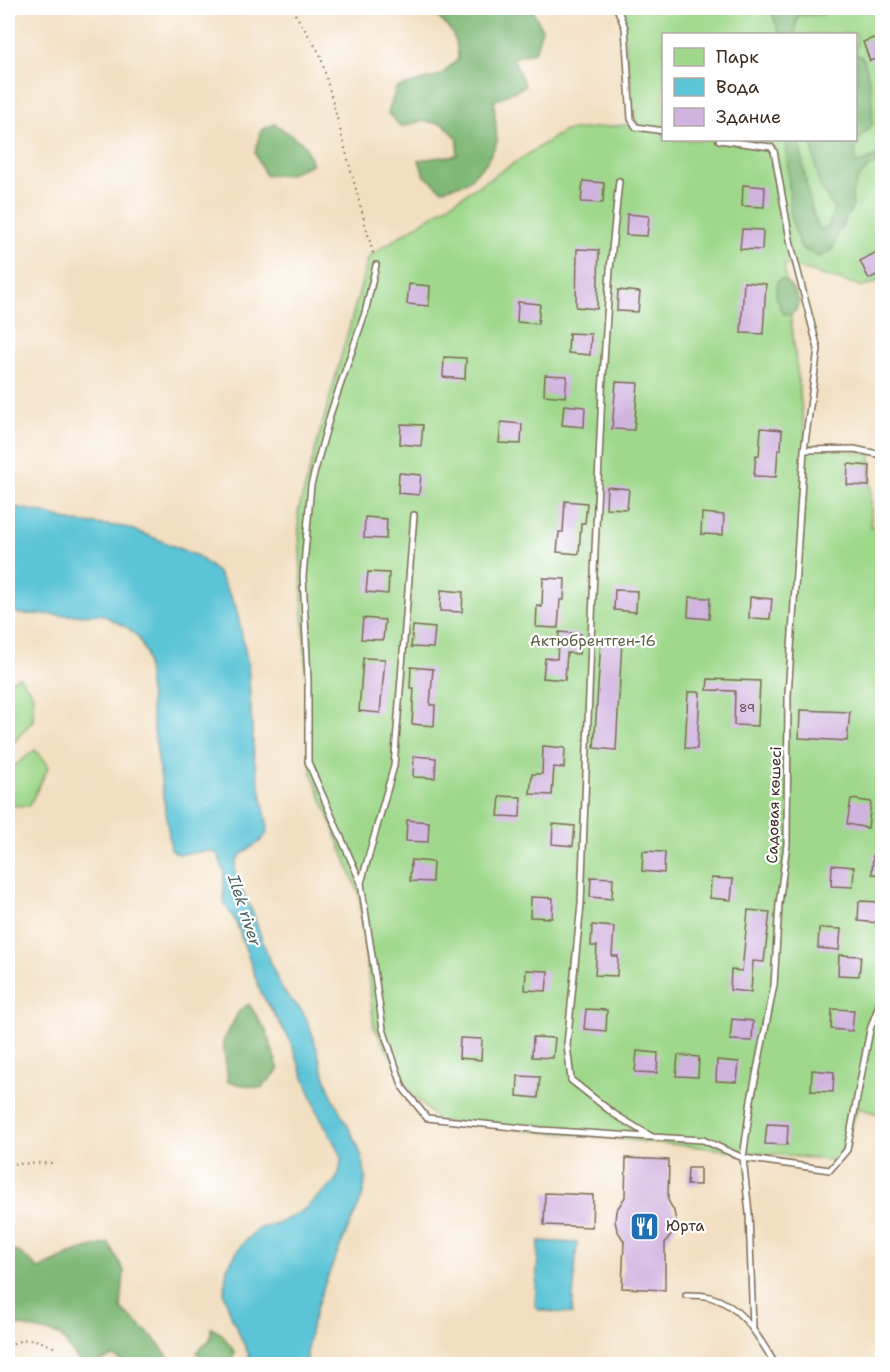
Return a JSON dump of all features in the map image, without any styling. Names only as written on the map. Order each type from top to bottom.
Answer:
[{"type":"lane","points":[[617,8],[625,28],[631,119],[636,127],[662,131]]},
{"type":"lane","name":"Садовая көшесі","points":[[726,141],[771,147],[774,152],[791,245],[818,350],[804,450],[788,695],[787,843],[779,904],[774,985],[751,1101],[743,1158],[749,1213],[753,1328]]},
{"type":"lane","points":[[618,181],[602,392],[582,904],[567,1044],[571,1080],[614,1114],[652,1137]]},
{"type":"lane","points":[[376,265],[365,313],[331,412],[311,485],[303,576],[308,680],[308,762],[361,883],[383,1029],[402,1088],[427,1118],[541,1130],[703,1140],[743,1158],[830,1170],[847,1150],[870,1030],[882,996]]},
{"type":"lane","points":[[804,450],[854,449],[882,455]]},
{"type":"lane","points":[[361,883],[394,766],[414,515]]},
{"type":"lane","points":[[686,1295],[709,1296],[730,1306],[753,1328],[775,1365]]},
{"type":"path","points":[[294,8],[295,14],[320,54],[376,265]]},
{"type":"path","points":[[8,1164],[54,1163]]},
{"type":"path","points":[[8,1348],[16,1342],[32,1338],[58,1349]]},
{"type":"green space","points":[[427,8],[532,8],[542,29],[535,52],[513,58],[525,86],[494,101],[497,142],[486,163],[467,182],[442,190],[424,175],[419,160],[457,155],[458,139],[444,124],[421,121],[401,127],[388,113],[396,88],[441,75],[458,59],[456,41],[450,29]]},
{"type":"green space","name":"Актюбрентген-16","points":[[620,8],[882,8],[882,280],[864,287],[784,264],[806,444],[871,454],[871,527],[882,528],[882,1115],[858,1108],[839,1161],[439,1121],[412,1094],[374,1027],[359,894],[311,771],[298,512],[369,256],[564,131],[636,124]]},
{"type":"green space","points":[[770,8],[831,8],[823,14],[797,16],[795,33],[780,33]]},
{"type":"green space","points":[[857,55],[863,58],[868,74],[872,125],[860,137],[856,146],[856,163],[867,161],[882,153],[882,163],[871,166],[858,178],[852,194],[853,206],[838,233],[832,250],[819,257],[801,248],[791,218],[786,141],[800,141],[809,199],[820,230],[829,226],[834,208],[819,184],[811,141],[857,141]]},
{"type":"green space","points":[[275,124],[305,145],[312,164],[286,175],[265,175],[255,153],[261,130]]},
{"type":"green space","points":[[782,279],[790,285],[799,300],[796,310],[791,315],[782,313],[776,295],[777,281]]},
{"type":"green space","points":[[19,676],[33,695],[33,720],[8,749],[8,683]]},
{"type":"green space","points":[[35,750],[49,766],[29,806],[8,805],[8,771]]},
{"type":"green space","points":[[249,1004],[266,1031],[279,1070],[261,1088],[228,1082],[223,1042],[239,1011]]},
{"type":"green space","points":[[109,1243],[124,1271],[121,1309],[156,1340],[173,1364],[126,1364],[113,1356],[93,1364],[81,1364],[60,1335],[8,1323],[8,1249],[20,1253],[39,1269],[73,1253]]},
{"type":"green space","points":[[211,1328],[222,1334],[235,1353],[230,1364],[205,1364],[197,1352],[211,1338]]},
{"type":"water","name":"Ilek river","points":[[8,506],[41,512],[74,522],[125,527],[199,557],[218,573],[236,607],[248,665],[254,758],[268,828],[262,839],[236,861],[236,874],[281,987],[306,1018],[330,1090],[354,1138],[364,1168],[365,1186],[361,1199],[327,1279],[310,1331],[307,1364],[253,1364],[224,1294],[227,1268],[242,1244],[258,1229],[281,1222],[302,1211],[334,1183],[339,1173],[342,1157],[318,1113],[289,1038],[261,993],[236,922],[224,903],[224,872],[219,856],[209,851],[178,854],[171,849],[151,710],[146,654],[138,637],[128,628],[101,614],[20,614],[8,609]]},
{"type":"water","points":[[539,1241],[577,1243],[572,1314],[539,1310],[535,1306]]},
{"type":"building","points":[[882,35],[882,57],[870,61],[863,42]]},
{"type":"building","points":[[583,181],[604,183],[603,203],[581,202]]},
{"type":"building","points":[[743,185],[765,187],[764,207],[742,206]]},
{"type":"building","points":[[627,214],[649,216],[647,236],[626,235]]},
{"type":"building","points":[[742,229],[763,230],[762,250],[740,249]]},
{"type":"building","points":[[577,249],[599,250],[597,309],[576,307]]},
{"type":"building","points":[[882,249],[882,272],[869,279],[860,261]]},
{"type":"building","points":[[744,282],[766,284],[763,334],[741,333]]},
{"type":"building","points":[[409,284],[430,286],[429,306],[407,304]]},
{"type":"building","points":[[618,290],[640,292],[638,312],[617,311]]},
{"type":"building","points":[[518,302],[540,304],[538,324],[517,322]]},
{"type":"building","points":[[569,333],[591,334],[590,355],[568,353]]},
{"type":"building","points":[[444,357],[466,358],[465,379],[443,377]]},
{"type":"building","points":[[545,375],[567,376],[565,397],[544,395]]},
{"type":"building","points":[[616,382],[638,383],[634,430],[612,429]]},
{"type":"building","points":[[564,405],[585,407],[584,427],[562,425]]},
{"type":"building","points":[[501,422],[522,424],[521,444],[499,443]]},
{"type":"building","points":[[401,424],[423,425],[421,446],[400,444]]},
{"type":"building","points":[[761,428],[782,430],[776,477],[754,476],[756,455],[759,456]]},
{"type":"building","points":[[848,464],[870,466],[869,486],[847,485]]},
{"type":"building","points":[[399,473],[421,475],[419,495],[398,493]]},
{"type":"building","points":[[607,487],[629,489],[627,509],[606,508]]},
{"type":"building","points":[[565,501],[587,503],[585,523],[581,523],[579,554],[557,552],[559,532],[563,532]]},
{"type":"building","points":[[702,513],[724,515],[723,535],[701,534]]},
{"type":"building","points":[[365,517],[387,519],[386,539],[364,538]]},
{"type":"building","points":[[368,572],[389,573],[388,594],[366,592]]},
{"type":"building","points":[[543,578],[565,579],[564,600],[560,600],[558,628],[536,627],[537,606],[542,607]]},
{"type":"building","points":[[441,590],[463,592],[462,612],[440,611]]},
{"type":"building","points":[[615,590],[637,591],[636,612],[614,610]]},
{"type":"building","points":[[689,597],[710,598],[709,619],[688,617]]},
{"type":"building","points":[[750,597],[772,599],[770,619],[749,618]]},
{"type":"building","points":[[363,618],[385,620],[383,640],[361,639]]},
{"type":"building","points":[[413,626],[435,628],[433,648],[411,647]]},
{"type":"building","points":[[559,632],[581,634],[579,654],[567,653],[565,680],[543,678],[545,658],[557,659]]},
{"type":"building","points":[[601,640],[622,641],[616,750],[594,748]]},
{"type":"building","points":[[363,658],[385,659],[380,713],[359,711]]},
{"type":"building","points":[[411,667],[433,669],[430,705],[435,705],[434,726],[412,724],[414,688],[410,688]]},
{"type":"building","points":[[708,679],[760,681],[758,726],[734,725],[735,691],[707,690]]},
{"type":"building","points":[[688,692],[700,692],[697,749],[685,748]]},
{"type":"building","points":[[800,710],[850,712],[847,741],[799,738]]},
{"type":"building","points":[[543,746],[565,748],[564,768],[554,767],[552,795],[530,794],[532,774],[542,774]]},
{"type":"building","points":[[414,756],[436,758],[435,778],[413,777]]},
{"type":"building","points":[[500,796],[521,797],[520,817],[498,816]]},
{"type":"building","points":[[851,799],[871,802],[868,828],[847,824]]},
{"type":"building","points":[[407,820],[429,822],[428,842],[406,841]]},
{"type":"building","points":[[553,824],[575,826],[573,846],[552,844]]},
{"type":"building","points":[[643,851],[665,852],[664,873],[642,871]]},
{"type":"building","points":[[873,854],[882,854],[882,875],[872,874]]},
{"type":"building","points":[[411,860],[433,862],[432,882],[410,881]]},
{"type":"building","points":[[832,865],[854,867],[853,887],[831,886]]},
{"type":"building","points":[[591,877],[613,878],[612,899],[590,897]]},
{"type":"building","points":[[711,878],[733,879],[731,900],[710,898]]},
{"type":"building","points":[[531,897],[553,898],[552,918],[530,917]]},
{"type":"building","points":[[859,901],[881,902],[879,923],[858,921]]},
{"type":"building","points":[[748,910],[770,912],[764,962],[753,961],[751,992],[730,990],[731,970],[742,971]]},
{"type":"building","points":[[592,925],[614,927],[612,956],[618,956],[617,976],[595,975],[597,946],[591,946]]},
{"type":"building","points":[[819,928],[841,929],[839,950],[818,948]]},
{"type":"building","points":[[839,955],[861,956],[859,976],[838,975]]},
{"type":"building","points":[[526,970],[548,971],[546,991],[525,990]]},
{"type":"building","points":[[586,1009],[607,1010],[606,1031],[584,1029]]},
{"type":"building","points":[[832,1009],[854,1010],[852,1031],[831,1029]]},
{"type":"building","points":[[732,1019],[753,1021],[752,1041],[730,1040]]},
{"type":"building","points":[[533,1037],[555,1038],[553,1058],[532,1057]]},
{"type":"building","points":[[460,1038],[482,1039],[481,1060],[459,1058]]},
{"type":"building","points":[[637,1051],[658,1053],[657,1073],[635,1072]]},
{"type":"building","points":[[678,1055],[699,1057],[698,1077],[676,1076]]},
{"type":"building","points":[[717,1060],[739,1062],[737,1082],[716,1081]]},
{"type":"building","points":[[812,1070],[834,1072],[833,1092],[811,1091]]},
{"type":"building","points":[[518,1076],[540,1077],[538,1098],[517,1096]]},
{"type":"building","points":[[767,1124],[788,1125],[787,1145],[765,1144]]},
{"type":"building","name":"Юрта","points":[[626,1158],[669,1160],[668,1200],[676,1221],[665,1243],[665,1290],[622,1288],[624,1241],[617,1230],[615,1221],[616,1211],[625,1197]]},
{"type":"building","points":[[688,1168],[700,1168],[700,1185],[687,1185]]},
{"type":"building","points":[[545,1193],[593,1195],[592,1227],[544,1225]]},
{"type":"place","name":"Юрта","points":[[645,1226]]}]
